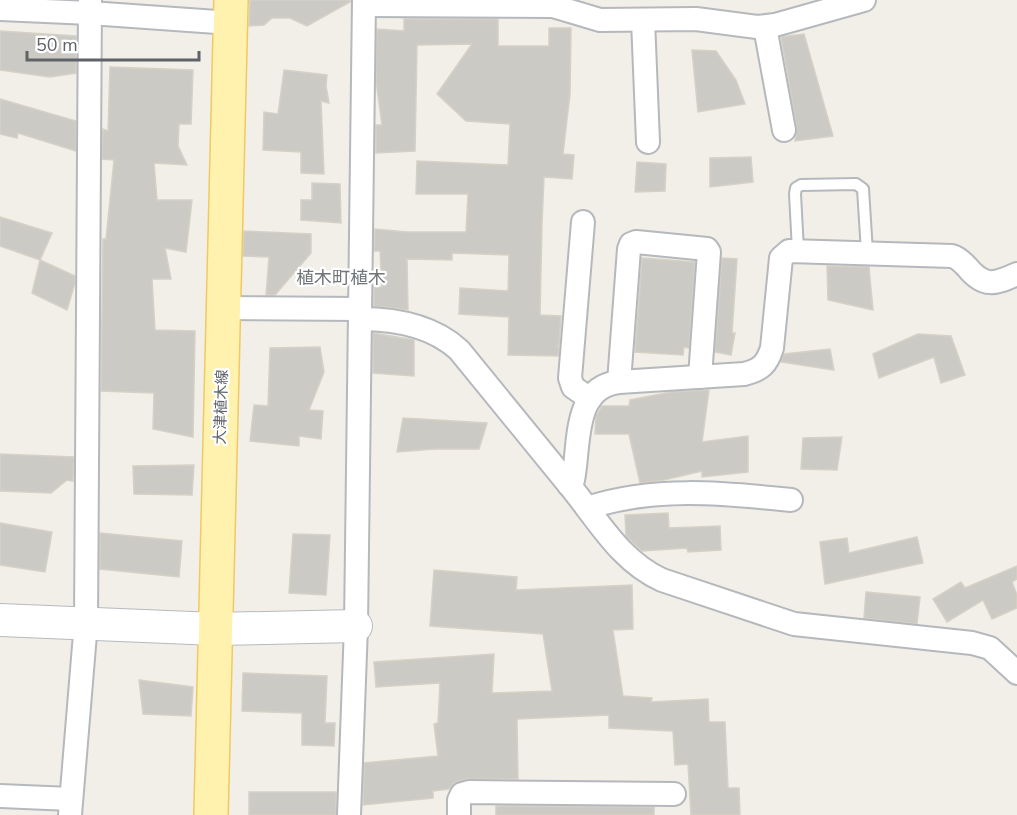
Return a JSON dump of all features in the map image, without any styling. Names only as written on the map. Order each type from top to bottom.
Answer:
[{"type":"main road","name":"大津植木線","points":[[211,815],[231,12]]},
{"type":"street","points":[[349,815],[356,626],[364,2],[553,6],[600,20],[696,19],[765,27],[864,0]]},
{"type":"street","points":[[0,796],[70,807],[86,622],[90,7]]},
{"type":"street","points":[[0,9],[90,7],[231,12]]},
{"type":"street","points":[[643,20],[648,142]]},
{"type":"street","points":[[765,27],[784,130]]},
{"type":"street","points":[[583,222],[570,378],[573,387],[590,399]]},
{"type":"street","points":[[619,382],[629,249],[631,244],[636,242],[702,247],[709,252],[700,377]]},
{"type":"street","points":[[569,485],[573,480],[579,429],[590,399],[601,387],[619,382],[744,374],[762,367],[769,360],[781,258],[789,251],[867,252],[956,257],[973,276],[985,282],[996,283],[1017,274]]},
{"type":"street","points":[[223,308],[360,314],[433,333],[459,350],[633,564],[662,580],[794,624],[972,643],[990,648],[1017,673]]},
{"type":"street","points":[[587,508],[624,498],[672,494],[722,493],[791,500]]},
{"type":"street","points":[[0,620],[215,629],[356,626]]},
{"type":"street","points":[[459,815],[459,800],[462,794],[469,792],[674,794]]},
{"type":"lane","points":[[798,250],[796,188],[801,185],[856,184],[862,189],[867,252]]},
{"type":"building","points":[[250,0],[351,0],[307,26],[290,18],[272,18],[264,25],[249,26]]},
{"type":"building","points":[[404,19],[498,19],[498,46],[549,46],[549,28],[571,28],[570,94],[563,154],[574,155],[572,179],[544,177],[542,223],[540,315],[561,316],[558,356],[508,355],[509,317],[459,314],[460,288],[508,291],[509,255],[452,253],[452,260],[407,259],[408,310],[374,306],[374,287],[382,287],[380,251],[374,251],[375,229],[407,232],[466,232],[468,194],[416,194],[417,161],[508,165],[510,124],[466,121],[437,94],[472,44],[417,45],[415,151],[376,153],[376,125],[382,125],[376,81],[377,29],[404,31]]},
{"type":"building","points":[[0,31],[76,36],[76,73],[50,77],[0,70]]},
{"type":"building","points":[[804,34],[833,136],[795,141],[797,128],[781,37]]},
{"type":"building","points":[[692,50],[716,51],[736,80],[745,104],[698,112]]},
{"type":"building","points":[[110,67],[193,70],[191,124],[179,124],[178,146],[187,165],[154,163],[157,200],[192,200],[186,252],[165,248],[171,279],[152,279],[155,330],[195,331],[193,437],[153,429],[154,393],[101,391],[103,239],[106,239],[114,160],[102,159],[103,129],[108,131]]},
{"type":"building","points":[[284,70],[327,75],[329,103],[321,101],[324,174],[301,173],[301,152],[263,150],[264,112],[278,114]]},
{"type":"building","points":[[0,99],[76,121],[76,151],[18,133],[17,138],[0,134]]},
{"type":"building","points":[[751,157],[753,182],[710,187],[710,158]]},
{"type":"building","points":[[637,162],[666,164],[665,191],[635,192]]},
{"type":"building","points":[[312,183],[340,184],[341,223],[301,220],[301,200],[312,200]]},
{"type":"building","points":[[0,217],[52,233],[40,260],[0,246]]},
{"type":"building","points":[[244,231],[311,234],[311,253],[275,295],[266,295],[269,257],[243,256]]},
{"type":"building","points":[[642,258],[695,262],[689,348],[684,347],[683,355],[635,352]]},
{"type":"building","points":[[722,258],[737,259],[732,333],[735,333],[731,355],[715,352]]},
{"type":"building","points":[[40,260],[75,276],[67,310],[32,293]]},
{"type":"building","points":[[827,266],[869,267],[873,310],[828,300]]},
{"type":"building","points":[[373,333],[414,340],[414,376],[373,373]]},
{"type":"building","points":[[918,334],[951,336],[965,375],[941,383],[934,357],[879,378],[873,354]]},
{"type":"building","points":[[320,347],[324,372],[309,410],[323,411],[321,439],[299,436],[299,446],[250,441],[254,405],[268,406],[270,348]]},
{"type":"building","points":[[830,349],[834,370],[781,362],[784,354]]},
{"type":"building","points":[[709,390],[702,442],[748,436],[748,472],[702,477],[702,471],[640,483],[629,434],[595,434],[596,416],[602,406],[629,406],[630,400],[671,392]]},
{"type":"building","points":[[403,418],[487,423],[479,449],[397,452]]},
{"type":"building","points":[[842,437],[837,470],[801,469],[803,438]]},
{"type":"building","points":[[0,454],[74,457],[73,481],[67,480],[51,493],[0,491]]},
{"type":"building","points":[[194,465],[192,495],[134,494],[133,466]]},
{"type":"building","points":[[668,513],[669,528],[720,526],[721,550],[688,552],[687,548],[642,551],[626,536],[625,515]]},
{"type":"building","points":[[0,523],[52,532],[45,572],[0,565]]},
{"type":"building","points":[[100,533],[182,541],[179,577],[100,569]]},
{"type":"building","points":[[293,534],[330,535],[326,595],[289,593]]},
{"type":"building","points":[[917,537],[923,563],[825,584],[820,542],[847,538],[849,553]]},
{"type":"building","points":[[1017,566],[1017,579],[1012,582],[1017,595],[1017,608],[992,619],[983,600],[947,622],[933,599],[961,582],[965,588]]},
{"type":"building","points":[[434,570],[517,577],[516,590],[632,585],[633,629],[613,630],[623,696],[652,698],[651,702],[708,699],[709,722],[725,722],[728,788],[739,788],[740,815],[691,815],[688,764],[675,765],[673,731],[609,728],[609,715],[517,719],[518,779],[466,779],[454,783],[449,789],[433,791],[433,798],[363,805],[364,763],[438,756],[434,724],[438,723],[440,683],[376,687],[374,662],[494,654],[492,693],[552,691],[543,634],[430,626]]},
{"type":"building","points":[[866,592],[920,597],[917,624],[864,618]]},
{"type":"building","points":[[243,673],[327,676],[325,723],[335,723],[334,746],[302,745],[302,713],[242,711]]},
{"type":"building","points":[[139,680],[193,687],[191,716],[143,714]]},
{"type":"building","points":[[249,792],[336,792],[336,815],[249,815]]},
{"type":"building","points":[[496,806],[654,807],[654,815],[496,815]]},
{"type":"district","name":"植木町植木","points":[[341,278]]}]
